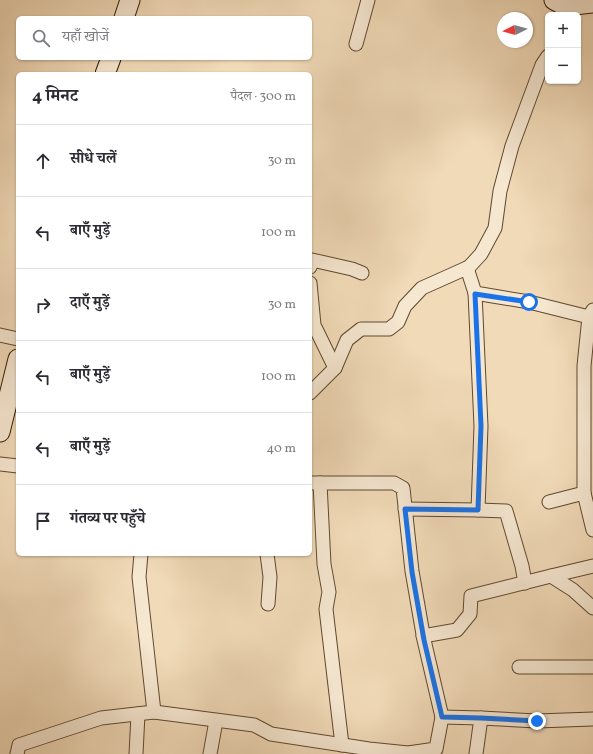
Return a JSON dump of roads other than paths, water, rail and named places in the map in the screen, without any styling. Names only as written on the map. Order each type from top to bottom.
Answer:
[{"type":"main road","points":[[125,16],[130,0]]},
{"type":"main road","points":[[562,7],[593,3]]},
{"type":"main road","points":[[106,72],[110,60]]},
{"type":"main road","points":[[0,432],[16,367]]},
{"type":"street","points":[[356,44],[368,0]]},
{"type":"street","points":[[312,391],[335,368],[347,340],[361,329],[389,329],[398,322],[405,306],[422,288],[469,267],[481,254],[495,228],[500,191],[512,146],[545,60]]},
{"type":"street","points":[[312,260],[352,269],[362,273]]},
{"type":"street","points":[[467,268],[475,294],[481,426],[478,510]]},
{"type":"street","points":[[475,294],[529,302],[591,314],[590,335],[584,366],[584,493],[593,530]]},
{"type":"street","points":[[312,304],[314,326],[335,368]]},
{"type":"street","points":[[0,334],[16,338]]},
{"type":"street","points":[[0,464],[16,466]]},
{"type":"street","points":[[17,754],[19,745],[101,718],[154,712],[254,725],[271,734],[342,745],[369,749],[408,753],[436,749],[442,717],[423,636],[412,572],[403,488],[394,483],[315,483],[324,564],[329,592],[326,609],[342,745]]},
{"type":"street","points":[[549,502],[584,493]]},
{"type":"street","points":[[405,509],[506,511],[522,566],[525,583]]},
{"type":"street","points":[[141,556],[139,577],[154,712]]},
{"type":"street","points":[[267,556],[270,577],[268,604]]},
{"type":"street","points":[[423,636],[457,630],[470,614],[471,596],[593,566]]},
{"type":"street","points":[[551,576],[573,590],[593,608]]},
{"type":"street","points":[[519,667],[593,668]]},
{"type":"street","points":[[136,754],[138,714]]},
{"type":"street","points":[[442,717],[537,721],[593,719]]},
{"type":"street","points":[[476,754],[481,718]]},
{"type":"street","points":[[210,754],[216,721]]}]
